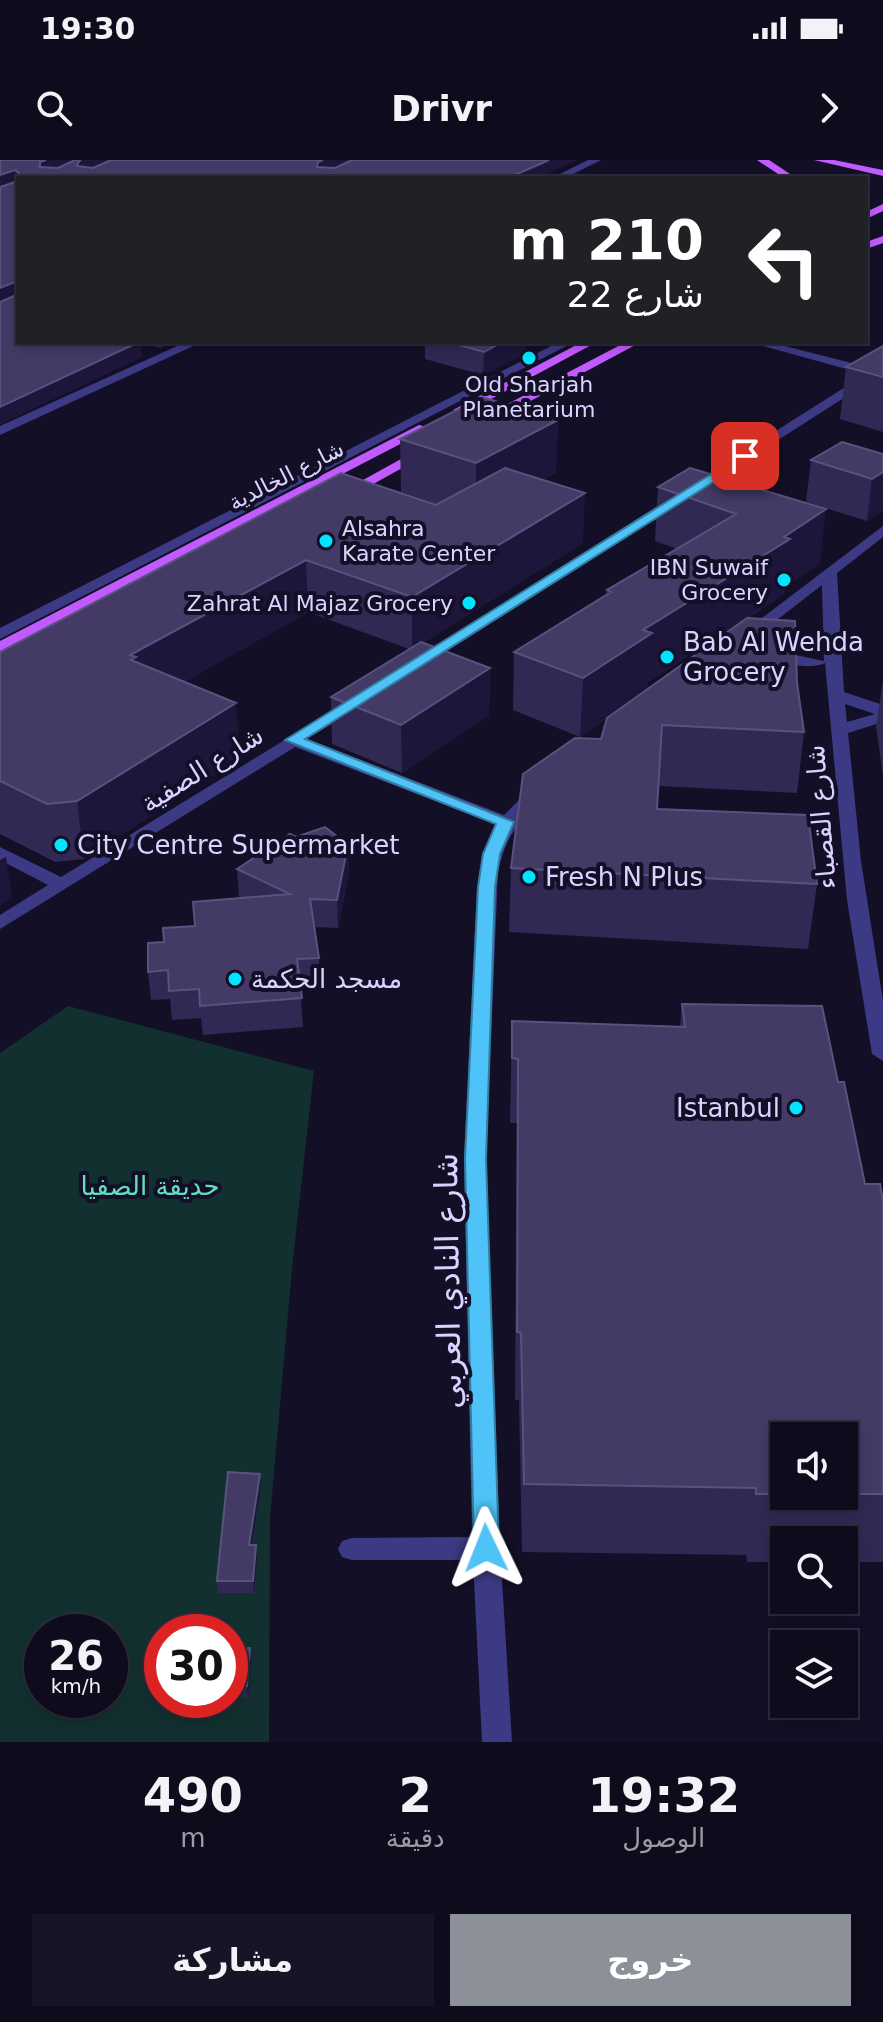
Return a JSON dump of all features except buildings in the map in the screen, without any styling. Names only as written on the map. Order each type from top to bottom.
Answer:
[{"type":"main road","points":[[762,160],[788,176]]},
{"type":"main road","points":[[817,160],[883,172]]},
{"type":"main road","points":[[817,160],[835,176]]},
{"type":"main road","points":[[857,160],[883,172]]},
{"type":"main road","name":"شارع الخالدية","points":[[0,647],[587,344]]},
{"type":"main road","points":[[480,422],[631,344]]},
{"type":"main road","points":[[498,379],[517,380]]},
{"type":"main road","name":"شارع الخالدية","points":[[329,503],[441,443]]},
{"type":"street","points":[[561,176],[596,160]]},
{"type":"street","points":[[0,431],[192,344]]},
{"type":"street","points":[[0,634],[564,344]]},
{"type":"street","points":[[762,344],[880,375]]},
{"type":"street","points":[[138,349],[165,356]]},
{"type":"street","points":[[398,675],[880,375]]},
{"type":"street","points":[[825,668],[738,642],[773,631],[830,573],[883,530]]},
{"type":"street","name":"شارع القصباء","points":[[830,573],[825,668],[835,695],[851,876],[865,969],[883,1054]]},
{"type":"street","points":[[773,631],[825,668]]},
{"type":"street","points":[[759,654],[825,668]]},
{"type":"street","name":"شارع الصفية","points":[[0,923],[367,695]]},
{"type":"street","points":[[835,695],[883,711]]},
{"type":"street","points":[[839,730],[883,717]]},
{"type":"street","points":[[293,740],[505,822],[550,784]]},
{"type":"street","name":"شارع النادي العربي","points":[[497,1742],[486,1548],[475,1159],[487,887],[492,854],[505,822]]},
{"type":"street","points":[[0,853],[62,885]]},
{"type":"street","points":[[352,1549],[486,1548]]},
{"type":"green space","name":"حديقة الصفيا","points":[[68,1006],[314,1071],[292,1269],[270,1518],[269,1742],[0,1742],[0,1053]]},
{"type":"place","name":"Old Sharjah Planetarium","points":[[529,358]]},
{"type":"place","name":"Alsahra Karate Center","points":[[326,541]]},
{"type":"place","name":"IBN Suwaif Grocery","points":[[784,580]]},
{"type":"place","name":"Zahrat Al Majaz Grocery","points":[[469,603]]},
{"type":"place","name":"Bab Al Wehda Grocery","points":[[667,657]]},
{"type":"place","name":"City Centre Supermarket","points":[[61,845]]},
{"type":"place","name":"Fresh N Plus","points":[[529,877]]},
{"type":"place","name":"مسجد الحكمة","points":[[235,979]]},
{"type":"place","name":"Istanbul","points":[[796,1108]]},
{"type":"route","points":[[486,1548],[475,1159],[488,870],[497,837],[505,822],[293,740],[745,456]]}]
